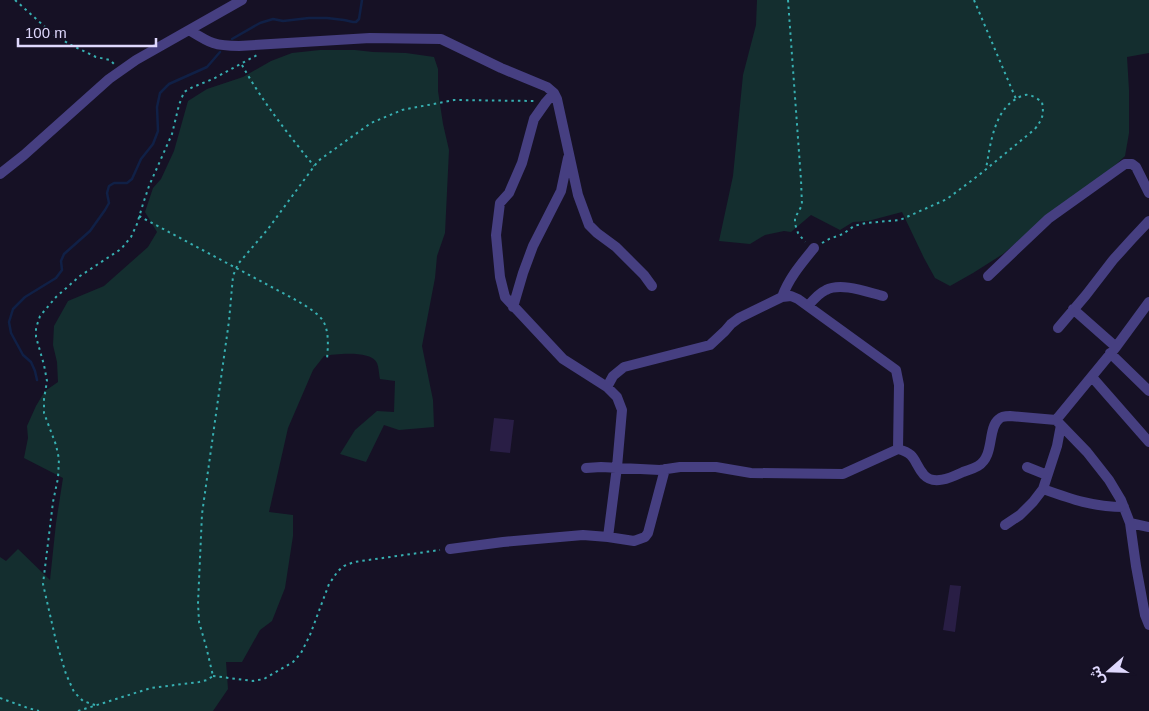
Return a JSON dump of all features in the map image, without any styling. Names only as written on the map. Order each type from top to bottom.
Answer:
[{"type":"street","points":[[0,174],[109,79],[136,60],[242,0]]},
{"type":"street","points":[[189,30],[207,41],[220,46],[370,38],[441,39],[500,68],[547,86],[557,99],[578,195],[589,225],[616,247],[644,274],[652,286]]},
{"type":"street","points":[[554,93],[534,119],[522,163],[509,193],[500,203],[496,236],[500,276],[505,297],[513,307],[530,322],[563,358],[607,386],[617,397],[622,410],[608,537]]},
{"type":"street","points":[[513,307],[533,246],[561,191],[569,156]]},
{"type":"street","points":[[988,276],[1048,219],[1125,164],[1132,164],[1136,167],[1149,193]]},
{"type":"street","points":[[1058,328],[1126,246],[1149,222]]},
{"type":"street","points":[[782,297],[795,272],[814,248]]},
{"type":"street","points":[[808,306],[826,290],[835,286],[883,296]]},
{"type":"street","points":[[607,386],[613,376],[624,367],[710,345],[739,318],[782,297],[790,296],[798,299],[896,370],[899,385],[898,449]]},
{"type":"street","points":[[1005,525],[1020,515],[1043,489],[1057,446],[1058,423],[1149,302]]},
{"type":"street","points":[[1073,309],[1149,391]]},
{"type":"street","points":[[1092,376],[1149,442]]},
{"type":"street","points":[[586,468],[617,467],[660,470],[680,466],[716,467],[750,473],[843,474],[898,449],[907,451],[925,476],[934,480],[944,480],[979,466],[985,460],[994,426],[998,419],[1003,416],[1058,423],[1087,452],[1121,500],[1130,523],[1136,566],[1149,625]]},
{"type":"street","points":[[1027,467],[1047,475]]},
{"type":"street","points":[[450,549],[583,535],[634,541],[645,537],[648,533],[666,469]]},
{"type":"street","points":[[1043,489],[1082,503],[1106,507],[1124,507]]},
{"type":"street","points":[[1130,523],[1149,526]]},
{"type":"path","points":[[15,0],[54,35],[96,57],[110,60],[122,70]]},
{"type":"path","points":[[788,0],[802,205],[794,224],[807,244],[814,248],[829,239],[843,234],[854,226],[900,220],[947,199],[986,169],[1035,129],[1042,120],[1044,111],[1042,102],[1028,94],[1008,104],[999,117],[989,149],[986,169]]},
{"type":"path","points":[[974,0],[1016,99]]},
{"type":"path","points":[[96,705],[83,701],[74,692],[66,674],[56,641],[43,584],[53,502],[58,478],[58,459],[56,445],[44,413],[47,381],[36,337],[36,328],[40,316],[56,297],[80,276],[121,249],[131,237],[146,195],[172,134],[184,92],[213,79],[262,52]]},
{"type":"path","points":[[241,64],[268,106],[314,166]]},
{"type":"path","points":[[213,676],[199,622],[198,603],[202,514],[229,321],[233,276],[236,267],[268,229],[318,161],[372,123],[402,110],[454,100],[546,102]]},
{"type":"path","points":[[140,216],[294,298],[322,318],[328,337],[327,359]]},
{"type":"path","points":[[78,711],[151,688],[199,682],[213,676],[254,682],[264,679],[293,662],[300,653],[310,635],[329,584],[344,566],[354,562],[450,549]]},
{"type":"path","points":[[0,698],[39,711]]},
{"type":"green space","points":[[757,0],[1149,0],[1149,53],[1127,57],[1129,133],[1125,156],[1109,171],[1060,205],[1003,254],[950,286],[935,278],[902,212],[868,221],[853,222],[840,230],[811,215],[791,232],[784,231],[765,235],[750,244],[719,241],[733,176],[743,75],[756,25]]},
{"type":"green space","points":[[320,50],[406,53],[434,57],[438,69],[438,91],[449,150],[445,233],[437,256],[435,278],[422,346],[433,400],[434,427],[399,430],[384,425],[366,462],[340,454],[355,430],[377,411],[394,412],[395,381],[380,379],[377,363],[368,356],[337,354],[324,356],[313,370],[288,428],[269,512],[293,515],[293,536],[285,588],[272,621],[260,630],[242,662],[226,662],[228,689],[213,711],[0,711],[0,557],[6,561],[18,549],[50,580],[63,478],[24,458],[28,438],[27,426],[45,391],[58,382],[57,362],[53,345],[54,326],[68,301],[104,286],[148,247],[157,232],[145,212],[153,188],[161,179],[174,151],[188,101],[207,89],[243,77],[271,61],[292,53]]},
{"type":"building","points":[[494,418],[514,420],[510,453],[490,451]]},
{"type":"building","points":[[950,585],[961,586],[955,632],[943,630]]},
{"type":"waterway","points":[[232,39],[260,23],[273,19],[283,21],[327,18],[356,22],[359,19],[362,0]]},
{"type":"waterway","points":[[37,380],[31,362],[23,355],[11,333],[9,322],[13,309],[25,297],[56,278],[62,270],[61,261],[64,254],[90,231],[105,210],[109,203],[107,193],[109,186],[114,183],[127,183],[132,179],[141,159],[153,144],[158,131],[157,107],[160,93],[169,84],[207,67],[220,52]]}]
